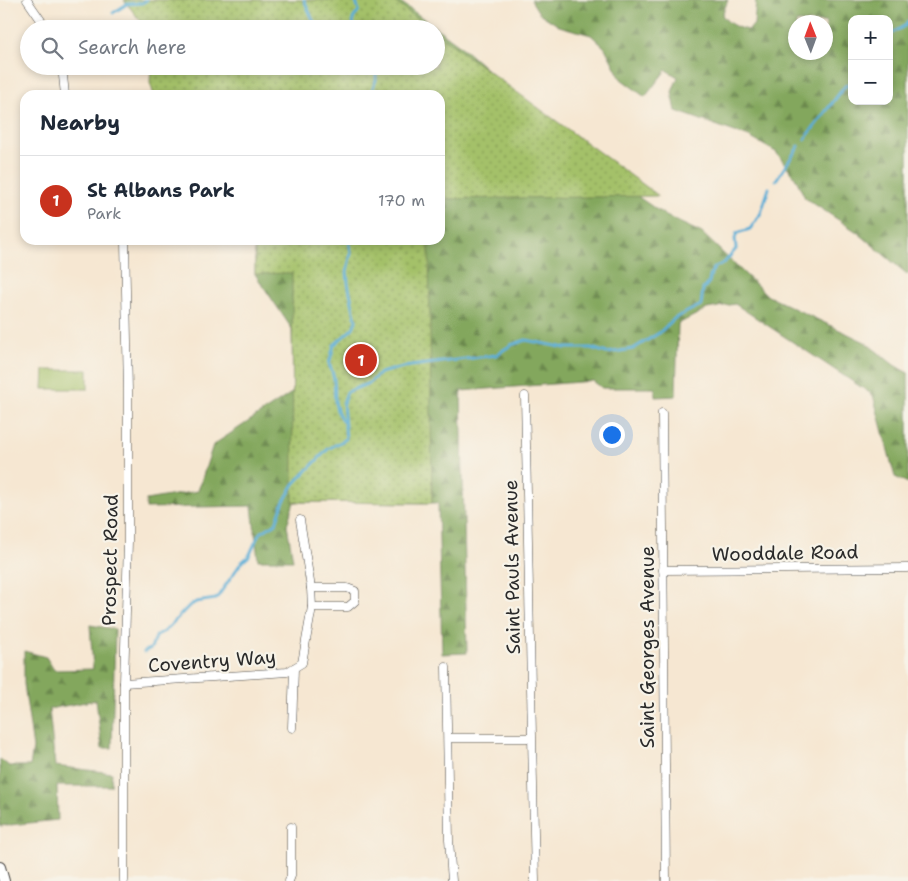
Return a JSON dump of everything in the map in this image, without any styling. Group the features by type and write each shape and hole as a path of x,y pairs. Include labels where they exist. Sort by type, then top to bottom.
{"street":[{"path":"27,0 41,20"},
{"path":"63,75 64,90"},
{"name":"Prospect Road","path":"124,881 124,683 128,541 125,245"},
{"name":"Saint Pauls Avenue","path":"525,396 535,881"},
{"name":"Saint Georges Avenue","path":"662,413 666,881"},
{"name":"Coventry Way","path":"124,683 287,672 302,664 312,608 311,588 300,520"},
{"name":"Wooddale Road","path":"663,570 908,568"},
{"path":"311,588 347,588 355,591 354,601 348,607 312,608"},
{"path":"292,728 294,668"},
{"path":"446,668 452,881"},
{"path":"448,738 531,738"},
{"path":"288,881 291,876 290,827"},
{"path":"0,867 4,881"}],"green space":[{"path":"124,0 398,0 425,20 140,20"},
{"path":"124,0 392,0 419,20 140,20"},
{"path":"531,0 728,0 722,15 734,26 749,30 754,24 756,0 908,0 908,275 857,232 805,198 795,177 776,152 749,137 676,111 672,92 678,77 666,70 645,97 621,79 605,48 591,35 559,26 539,13"},
{"path":"445,34 608,176 666,216 702,233 768,296 865,342 894,365 908,373 908,483 895,477 873,395 735,304 707,309 678,324 676,396 655,397 655,388 602,388 593,381 461,391 467,653 442,654 438,503 294,502 287,525 293,560 258,560 252,506 146,508 146,500 198,491 213,445 293,392 292,329 255,274 255,245 445,245 445,90 153,90 152,75 445,75"},
{"path":"445,40 659,196 445,199 445,90 152,90 150,75 445,75"},
{"path":"255,245 429,245 432,503 293,502 292,273 255,274"},
{"path":"44,370 88,370 88,389 43,389"},
{"path":"90,625 115,629 112,748 102,748 96,700 49,709 55,766 112,773 111,786 57,786 58,820 0,826 0,759 9,766 30,766 33,748 24,684 24,651 46,657 54,670 93,669"}],"waterway":[{"path":"113,13 127,4 142,3 147,0"},
{"path":"304,0 313,20"},
{"path":"353,20 359,10 355,0"},
{"path":"893,33 906,25 908,21"},
{"path":"372,90 376,75"},
{"path":"805,139 845,86 848,85"},
{"path":"776,180 799,146"},
{"path":"144,652 151,648 157,635 165,631 188,607 196,602 216,599 241,563 249,556 259,534 276,523 283,503 294,484 328,449 346,439 343,403 347,392 369,383 380,373 403,367 496,355 511,345 526,340 566,348 591,348 607,353 633,349 659,333 675,318 701,305 703,289 709,282 711,273 715,267 724,263 736,249 735,238 737,233 750,229 761,213 769,188"},
{"path":"344,423 336,407 334,380 329,364 334,345 353,328 356,321 347,271 351,253 350,245"}],"place":[{"name":"St Albans Park","path":"361,360"}]}
